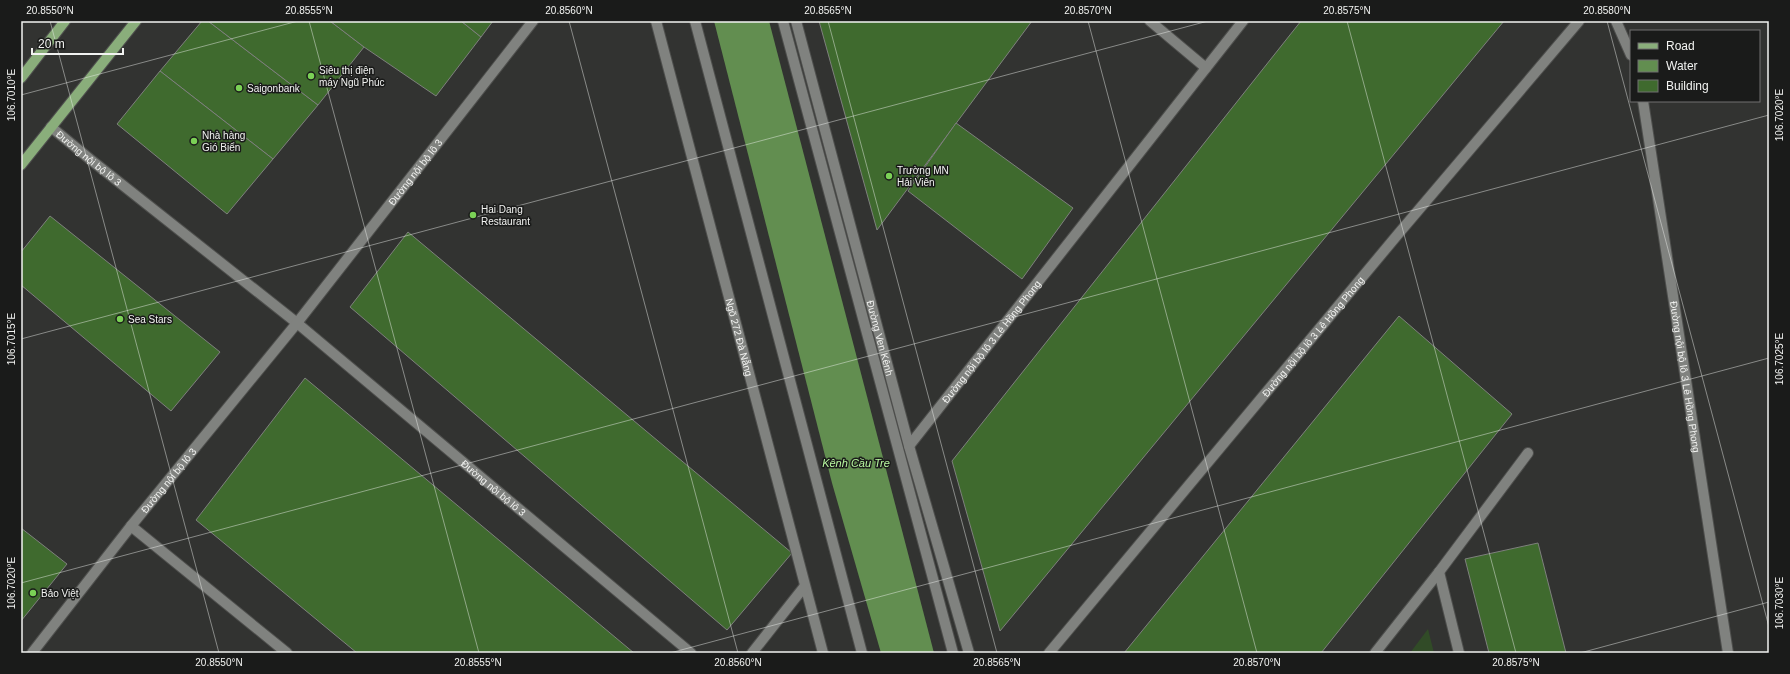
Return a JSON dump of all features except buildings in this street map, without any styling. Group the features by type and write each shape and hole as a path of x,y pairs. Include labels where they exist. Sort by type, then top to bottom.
{"main road":[{"path":"21,78 65,21"},
{"path":"21,165 136,21"}],"street":[{"name":"Đường nội bộ lô 3","path":"32,653 131,526 297,323 533,21"},
{"name":"Ngõ 272 Đà Nẵng","path":"656,21 804,587 823,653"},
{"path":"695,21 862,653"},
{"name":"Đường Ven Kênh","path":"783,21 953,653"},
{"name":"Đường Ven Kênh","path":"796,21 909,446 969,653"},
{"path":"1150,21 1206,68"},
{"name":"Đường nội bộ lô 3 Lê Hồng Phong","path":"909,446 1243,21"},
{"name":"Đường nội bộ lô 3 Lê Hồng Phong","path":"1049,653 1399,233 1579,21"},
{"path":"1616,21 1630,53"},
{"name":"Đường nội bộ lô 3 Lê Hồng Phong","path":"1643,102 1728,653"},
{"name":"Đường nội bộ lô 3","path":"51,127 297,323 691,653"},
{"path":"1374,653 1439,572 1528,453"},
{"path":"131,526 287,653"},
{"path":"1439,572 1459,653"},
{"path":"752,653 804,587"}],"shaded area":[{"path":"1428,629 1434,653 1410,653"}],"water":[{"name":"Kênh Cầu Tre","path":"714,21 769,21 934,653 881,653 832,483"}],"place":[{"name":"Siêu thị điện máy Ngũ Phúc","path":"311,76"},
{"name":"Saigonbank","path":"239,88"},
{"name":"Nhà hàng Gió Biển","path":"194,141"},
{"name":"Trường MN Hải Viên","path":"889,176"},
{"name":"Hai Dang Restaurant","path":"473,215"},
{"name":"Sea Stars","path":"120,319"},
{"name":"Bảo Việt","path":"33,593"}]}
